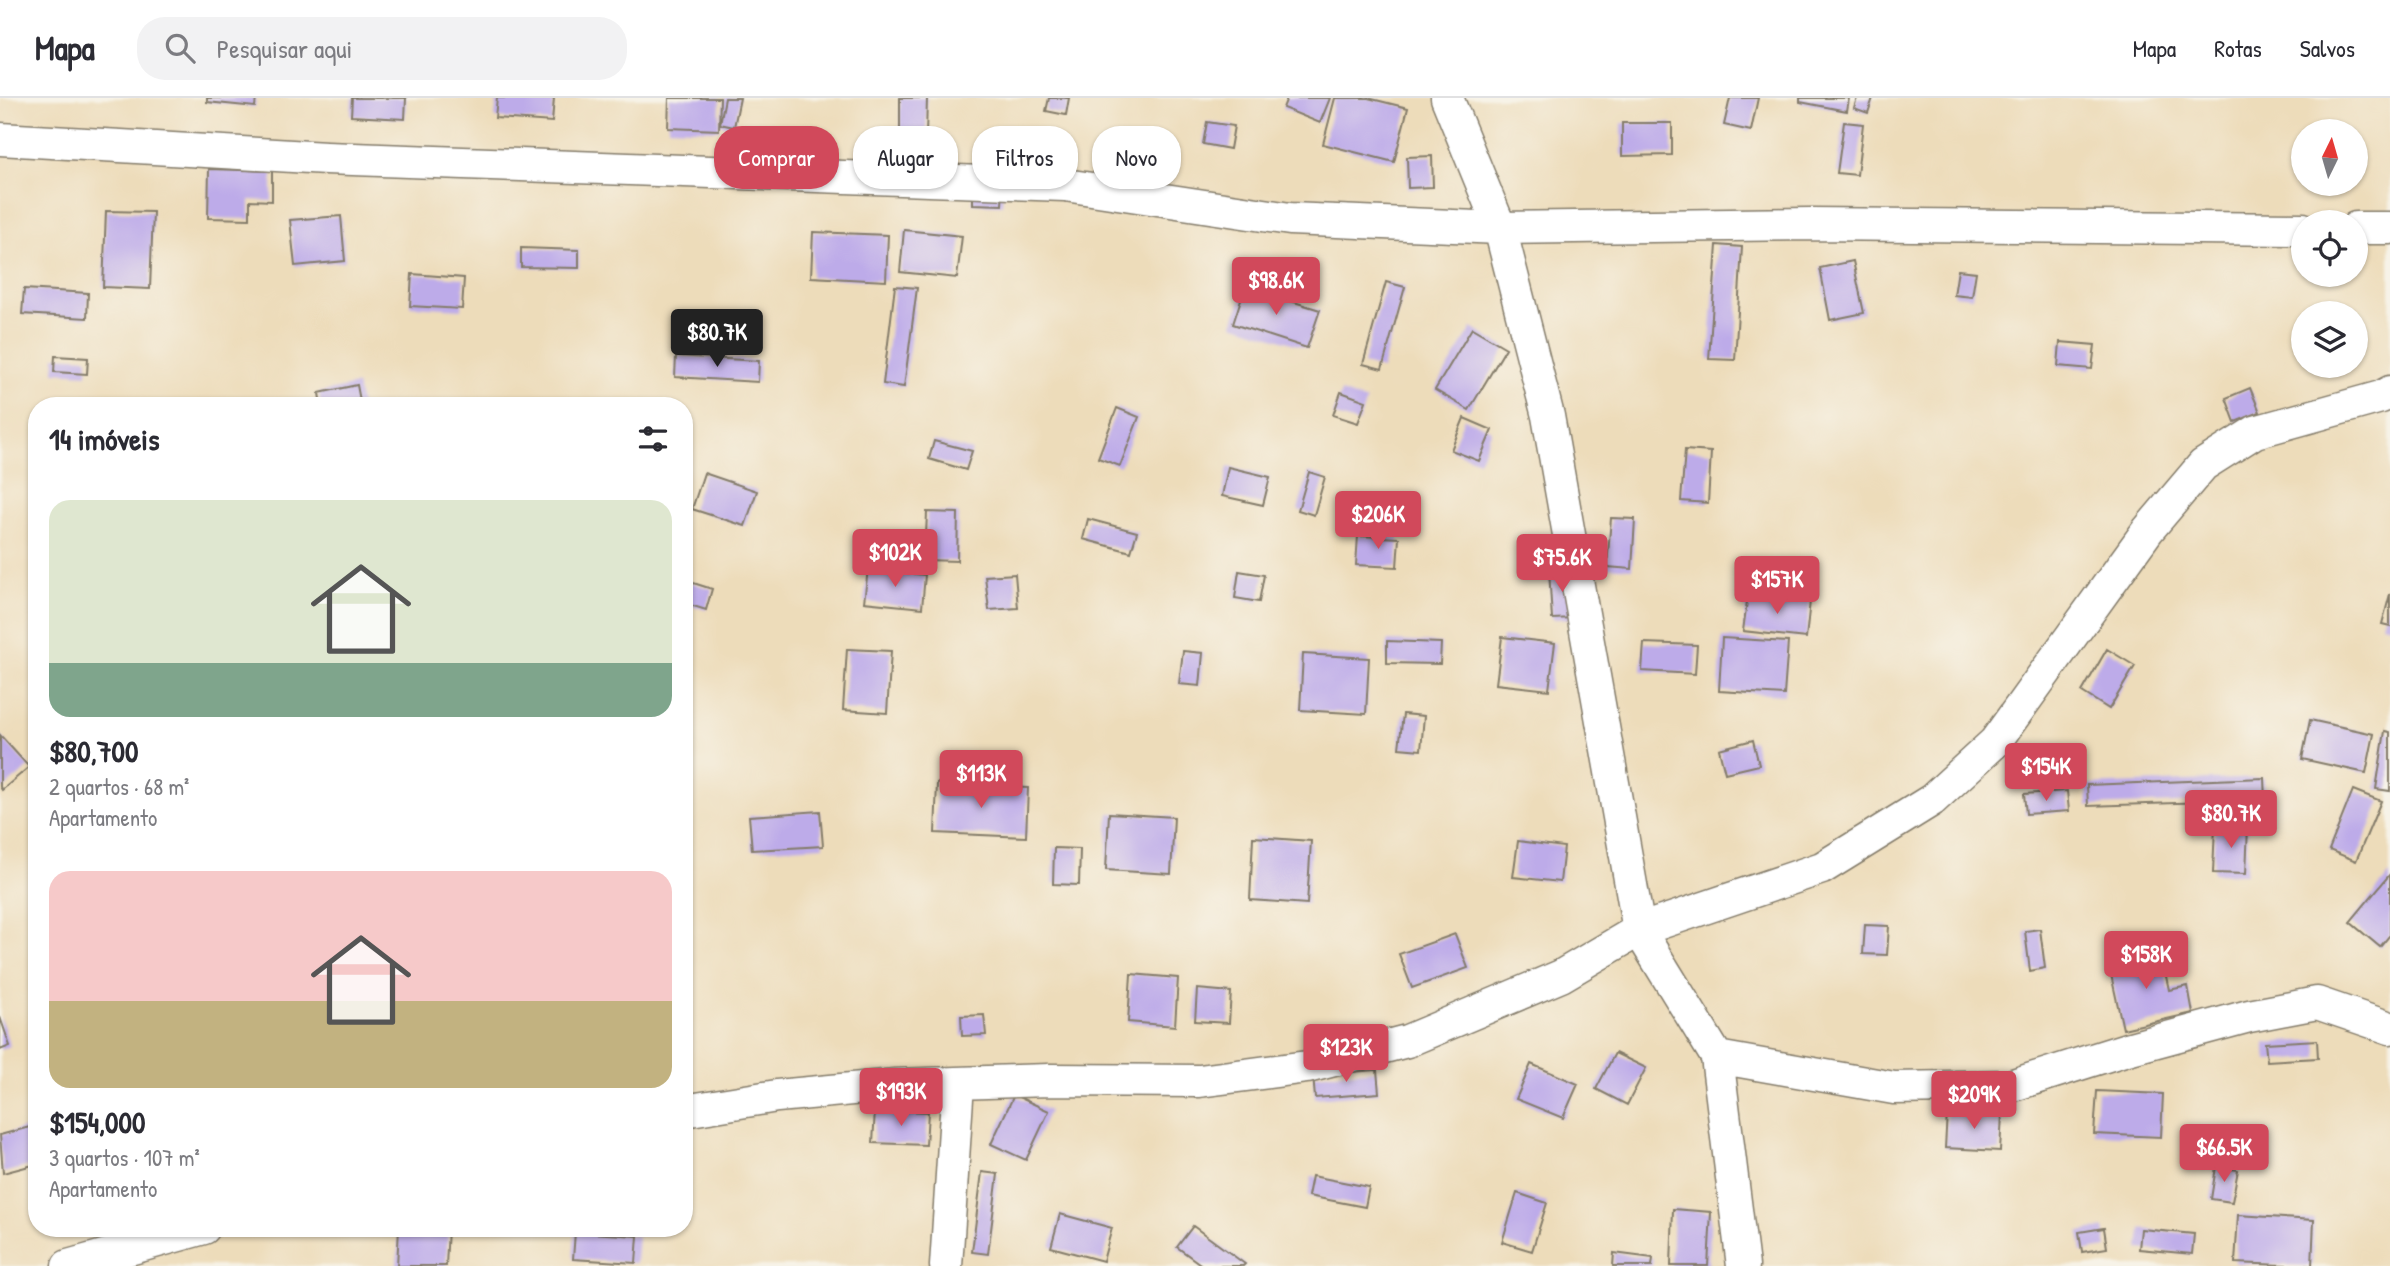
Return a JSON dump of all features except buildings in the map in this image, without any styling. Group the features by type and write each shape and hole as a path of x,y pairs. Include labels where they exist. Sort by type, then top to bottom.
{"street":[{"path":"1447,98 1500,228 1548,416 1639,930 1717,1057 1743,1266"},
{"path":"0,138 326,158 1065,186 1290,219 1500,228 1811,224 2291,229"},
{"path":"2368,228 2390,228"},
{"path":"693,1110 777,1096 958,1083 1199,1080 1307,1066 1407,1041 1560,976 1639,930 1822,868 1931,800 1995,742 2148,530 2203,465 2255,432 2381,397 2390,392"},
{"path":"1717,1057 1894,1088 2010,1086 2127,1049 2249,1016 2317,1003 2390,1028"},
{"path":"946,1266 958,1083"},
{"path":"68,1266 172,1237"}]}
